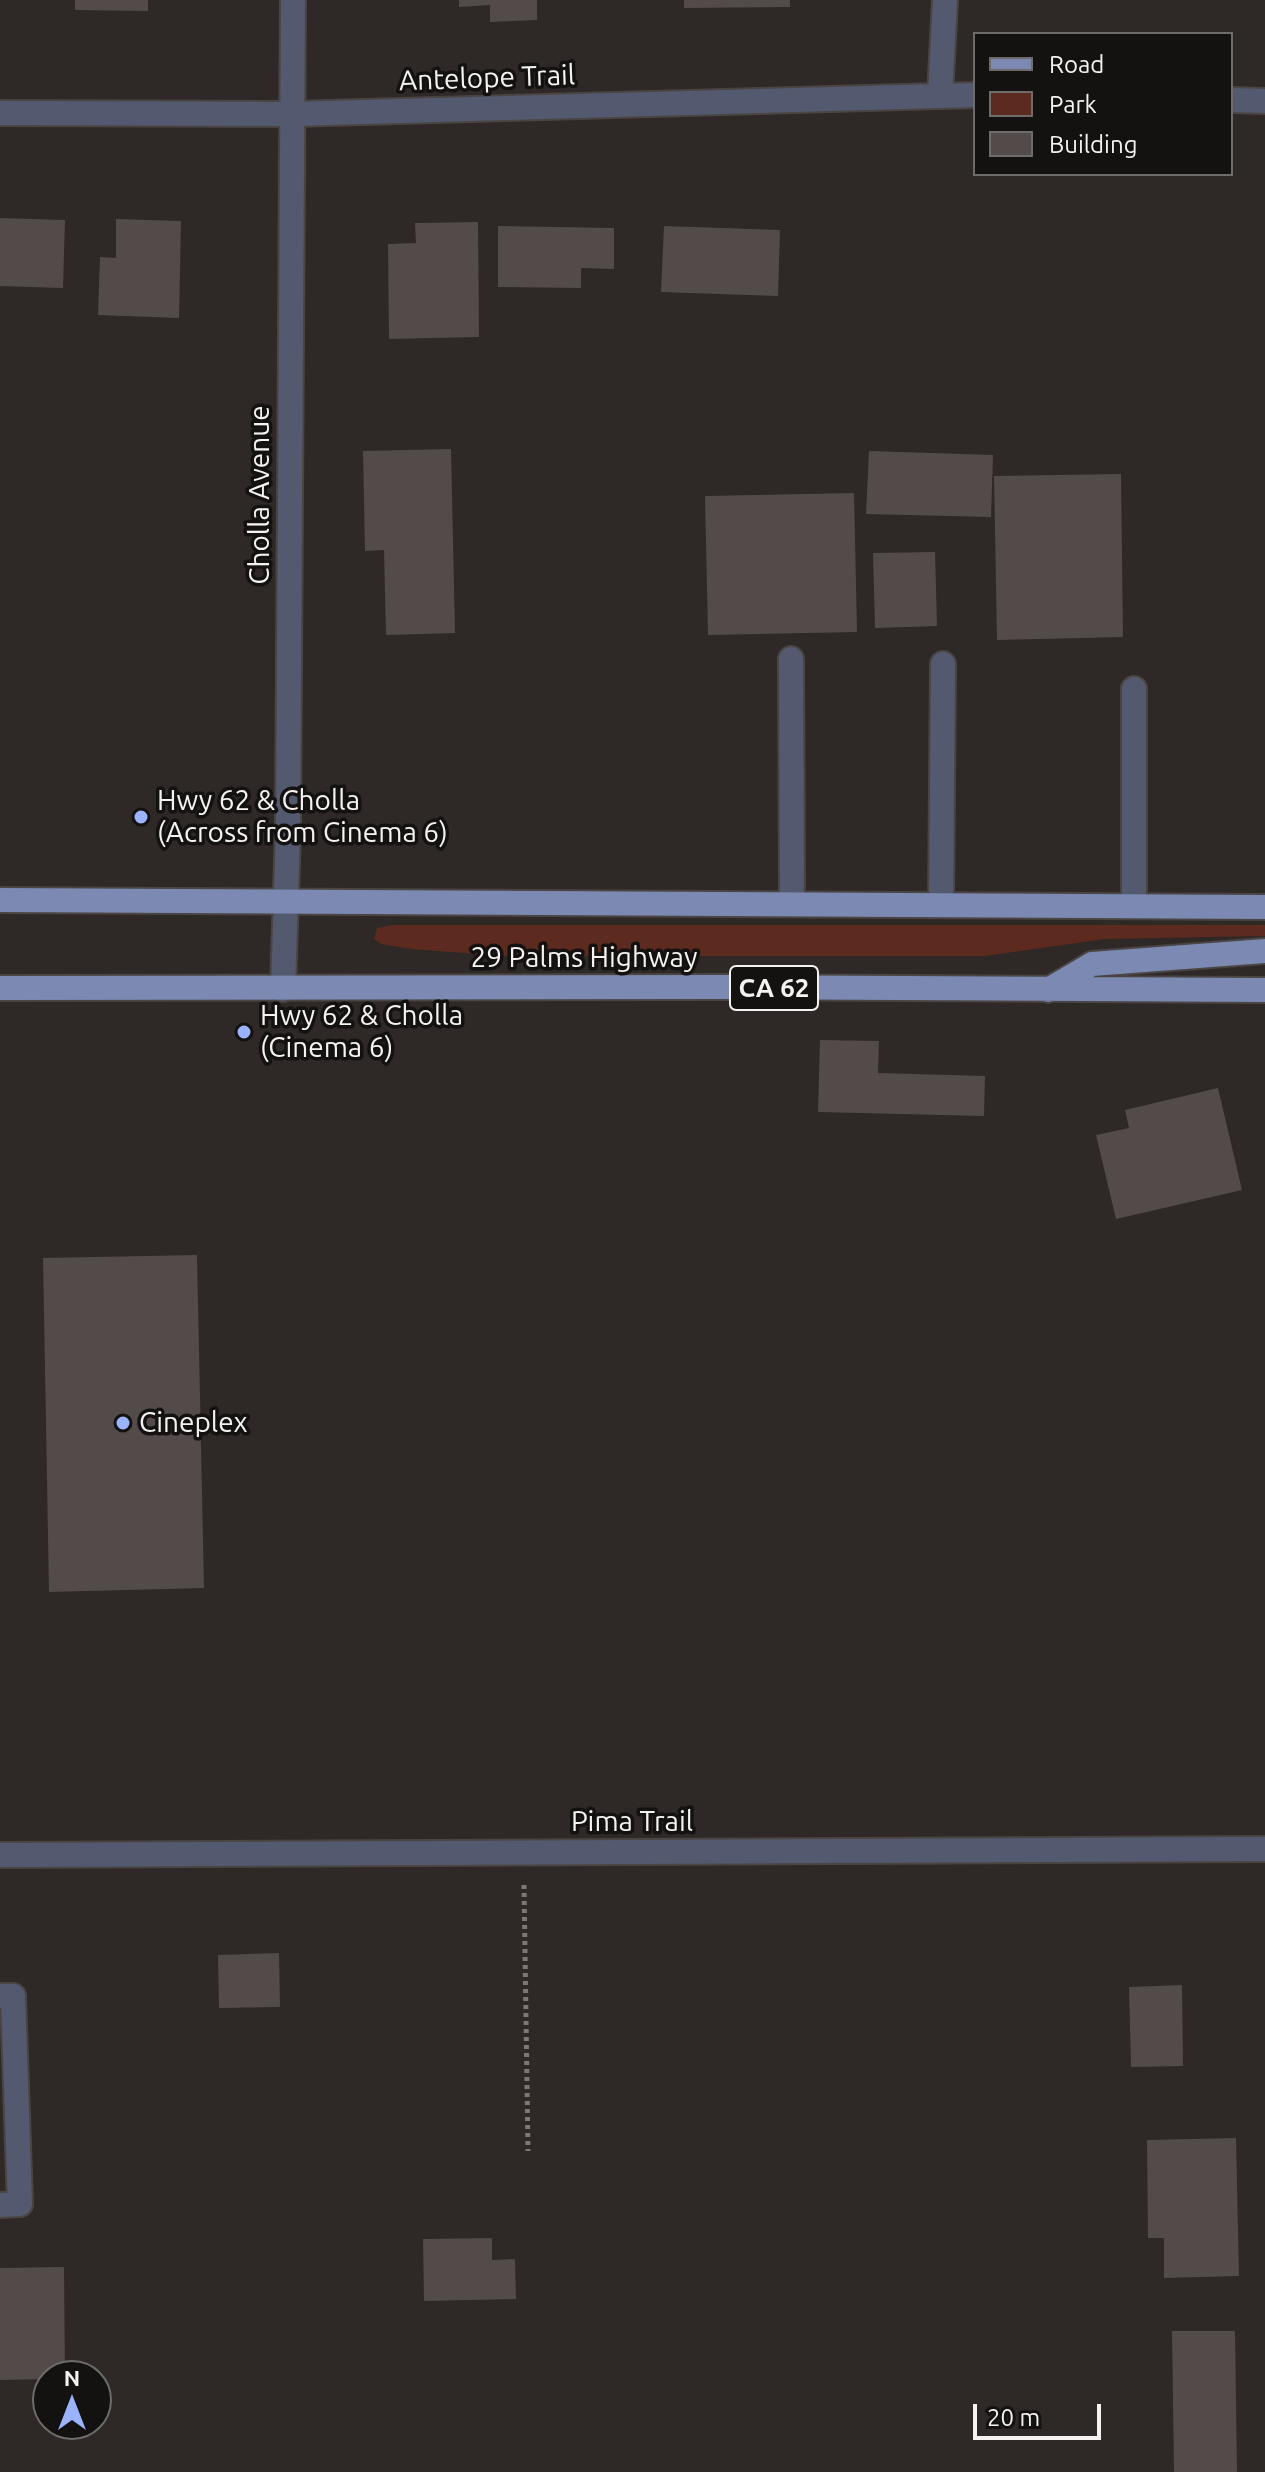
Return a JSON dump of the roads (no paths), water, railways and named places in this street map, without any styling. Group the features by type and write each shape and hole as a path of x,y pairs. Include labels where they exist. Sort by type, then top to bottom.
{"main road":[{"name":"29 Palms Highway","path":"0,900 1265,907"},
{"path":"1046,991 1092,964 1265,951"},
{"name":"29 Palms Highway","path":"0,988 1265,990"}],"street":[{"name":"Cholla Avenue","path":"283,989 288,814 293,0"},
{"path":"940,95 945,0"},
{"name":"Antelope Trail","path":"0,113 292,114 973,95"},
{"path":"1233,100 1265,101"},
{"path":"791,659 792,904"},
{"path":"941,905 943,664"},
{"path":"1134,689 1134,906"},
{"name":"Pima Trail","path":"0,1855 1265,1849"},
{"path":"0,1996 13,1996 20,2204 0,2205"}],"place":[{"name":"Hwy 62 & Cholla (Across from Cinema 6)","path":"141,817"},
{"name":"Hwy 62 & Cholla (Cinema 6)","path":"244,1032"},
{"name":"Cineplex","path":"123,1423"}]}
